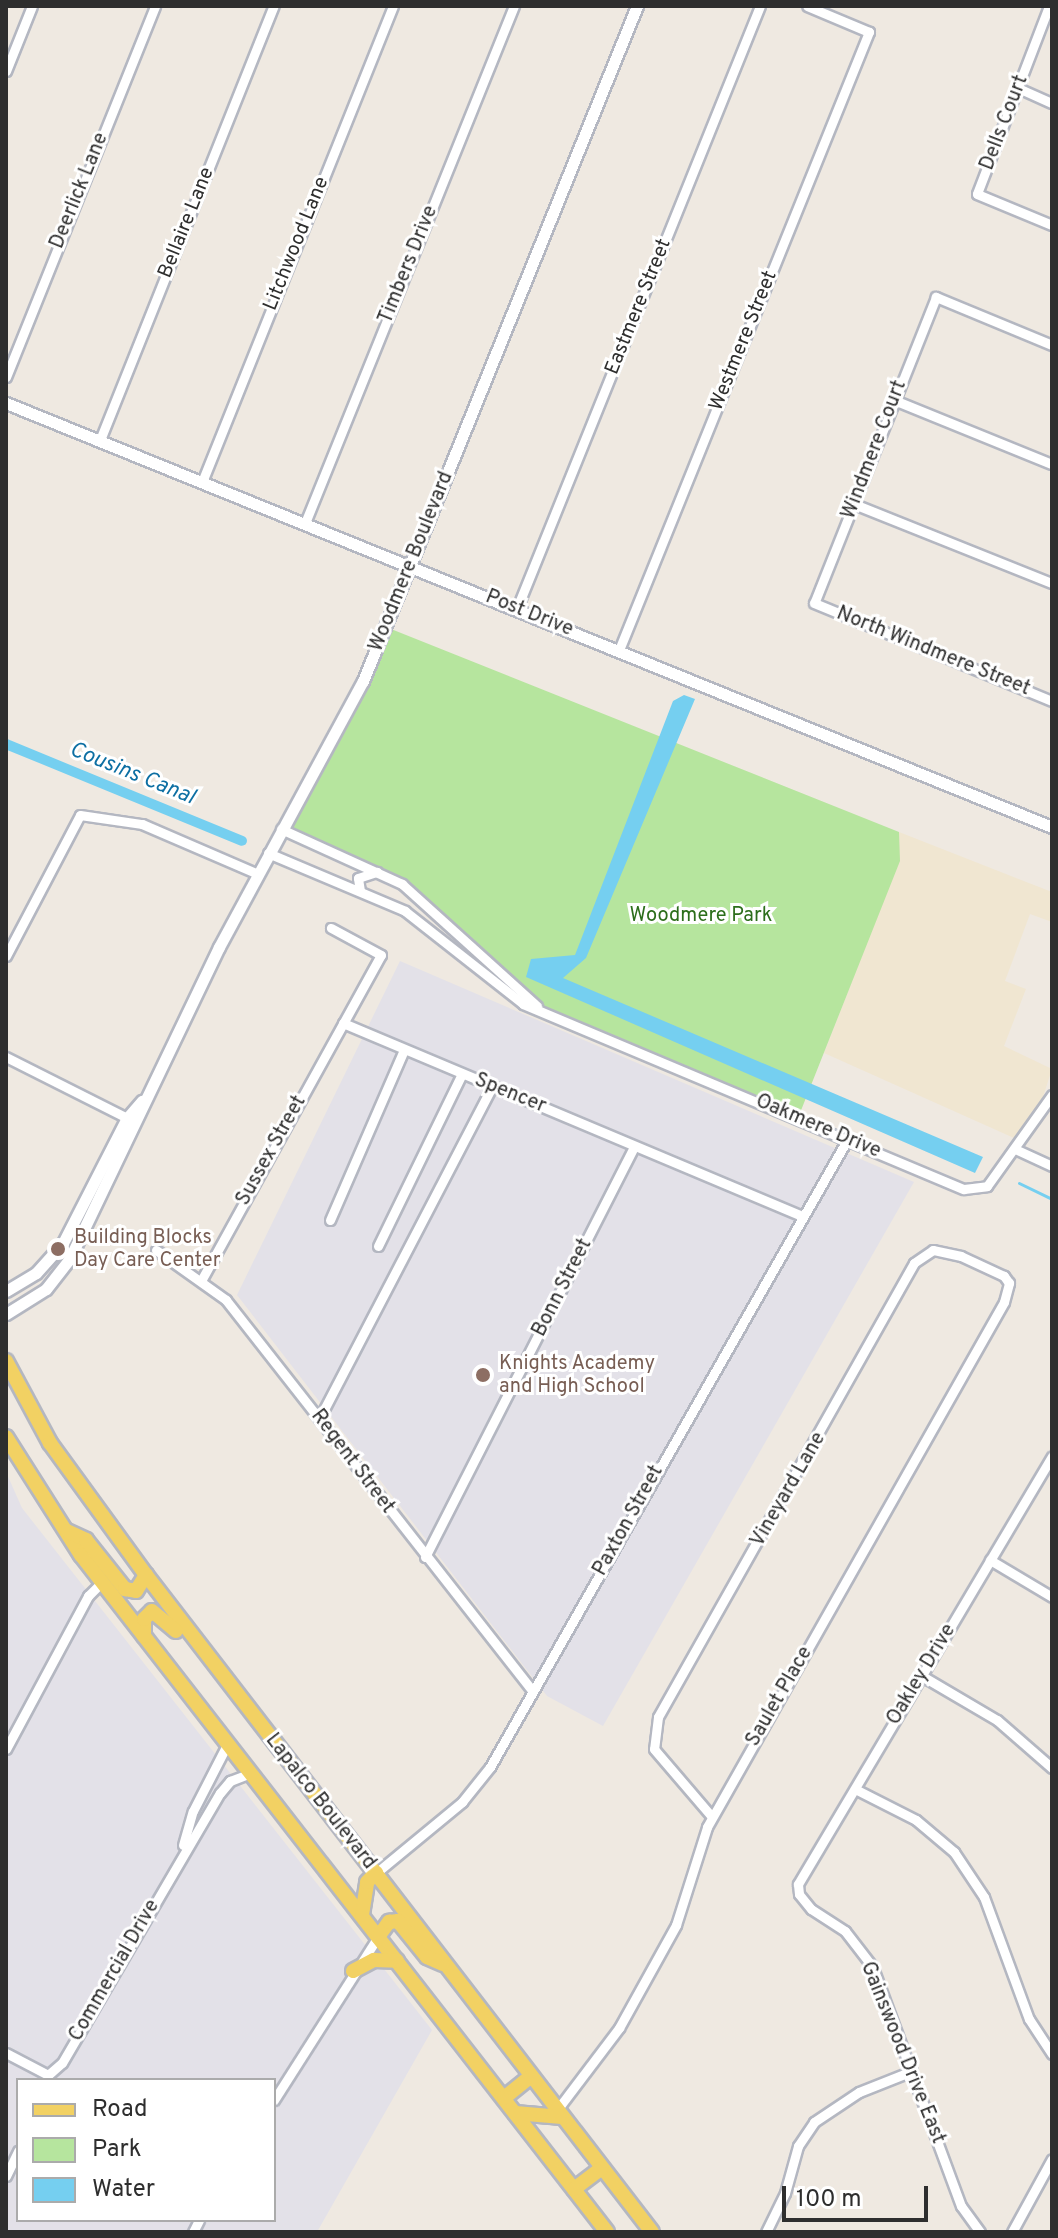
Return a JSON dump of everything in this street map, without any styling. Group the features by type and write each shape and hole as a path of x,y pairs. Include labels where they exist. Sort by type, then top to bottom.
{"main road":[{"name":"Lapalco Boulevard","path":"6,1361 50,1443 146,1575 652,2232"},
{"name":"Lapalco Boulevard","path":"6,1437 63,1529 102,1582 607,2232"},
{"path":"63,1529 86,1540 125,1589 140,1588 146,1575"},
{"path":"144,1636 144,1619 158,1612 212,1662"},
{"path":"362,1915 367,1882 376,1873"},
{"path":"378,1937 389,1922 398,1921 427,1957 447,1966"},
{"path":"353,1971 374,1960 397,1961"},
{"path":"504,2098 531,2076"},
{"path":"515,2113 560,2114"},
{"path":"574,2189 602,2168"}],"street":[{"path":"6,71 32,6"},
{"name":"Deerlick Lane","path":"6,377 155,6"},
{"name":"Bellaire Lane","path":"100,440 274,6"},
{"name":"Litchwood Lane","path":"202,482 393,6"},
{"name":"Timbers Drive","path":"305,523 514,6"},
{"name":"Woodmere Boulevard","path":"6,1314 34,1300 58,1276 268,853 363,681 637,6"},
{"name":"Eastmere Street","path":"517,608 760,6"},
{"name":"Westmere Street","path":"619,650 869,32 807,6"},
{"name":"Dells Court","path":"1049,6 977,194 1052,225"},
{"path":"1018,88 1052,103"},
{"name":"Windmere Court","path":"814,603 936,297 1052,345"},
{"path":"894,400 1052,464"},
{"name":"Post Drive","path":"6,403 1052,827"},
{"path":"854,504 1052,583"},
{"name":"North Windmere Street","path":"814,603 1052,701"},
{"path":"6,956 80,815 142,824 258,874"},
{"name":"Oakmere Drive","path":"281,829 377,872 420,897 494,971 546,1013"},
{"name":"Oakmere Drive","path":"268,853 415,917 512,997 973,1191 987,1186 1052,1095"},
{"path":"360,891 358,878 377,872"},
{"path":"331,928 381,955 343,1023"},
{"name":"Spencer","path":"343,1023 802,1216"},
{"name":"Sussex Street","path":"202,1279 343,1023"},
{"path":"330,1220 404,1050"},
{"path":"6,1057 133,1121"},
{"path":"378,1246 462,1074"},
{"path":"319,1419 492,1086"},
{"name":"Woodmere Boulevard","path":"6,1291 36,1273 63,1243 133,1121"},
{"name":"Paxton Street","path":"376,1873 462,1802 490,1767 847,1140"},
{"name":"Bonn Street","path":"425,1557 634,1146"},
{"path":"1015,1149 1052,1166"},
{"name":"Regent Street","path":"156,1250 202,1279 226,1300 533,1691"},
{"name":"Saulet Place","path":"560,2114 619,2028 676,1925 712,1817 1004,1302 1009,1283 961,1256 933,1250"},
{"name":"Vineyard Lane","path":"712,1817 654,1749 652,1737 658,1717 914,1263 933,1250"},
{"name":"Oakley Drive","path":"799,1894 798,1884 1052,1457"},
{"path":"990,1560 1052,1597"},
{"path":"6,1749 88,1596 102,1582"},
{"path":"922,1676 997,1720 1052,1768"},
{"name":"Commercial Drive","path":"179,1858 193,1811 228,1743"},
{"name":"Commercial Drive","path":"49,2077 62,2063 179,1858 230,1781 251,1773"},
{"path":"855,1789 938,1835 968,1872 998,1929 1029,2019 1052,2054"},
{"name":"Gainswood Drive East","path":"799,1894 845,1931 872,1966 961,2206 980,2232"},
{"path":"276,2097 353,1971 378,1937"},
{"path":"6,2053 49,2077"},
{"path":"766,2232 785,2193 798,2146 814,2122 859,2092 912,2071"},
{"path":"6,2176 16,2155"},
{"path":"1012,2232 1052,2159"}],"shaded area":[{"path":"899,832 1052,892 1052,922 1030,914 1005,981 1026,989 1004,1046 1052,1069 1043,1097 1014,1138 824,1053 899,861"},
{"path":"400,961 914,1182 603,1726 547,1696 237,1295"},
{"path":"6,1472 22,1508 432,2030 317,2232 6,2232"}],"green space":[{"name":"Woodmere Park","path":"386,627 899,832 900,861 798,1118 546,1013 420,897 281,829"}],"water":[{"path":"684,695 695,699 586,958 563,978 983,1157 975,1173 526,977 531,959 575,955 673,701"}],"waterway":[{"name":"Cousins Canal","path":"6,744 242,841"},
{"path":"1019,1183 1052,1199"}],"place":[{"name":"Building Blocks Day Care Center","path":"58,1249"},
{"name":"Knights Academy and High School","path":"483,1375"}]}
